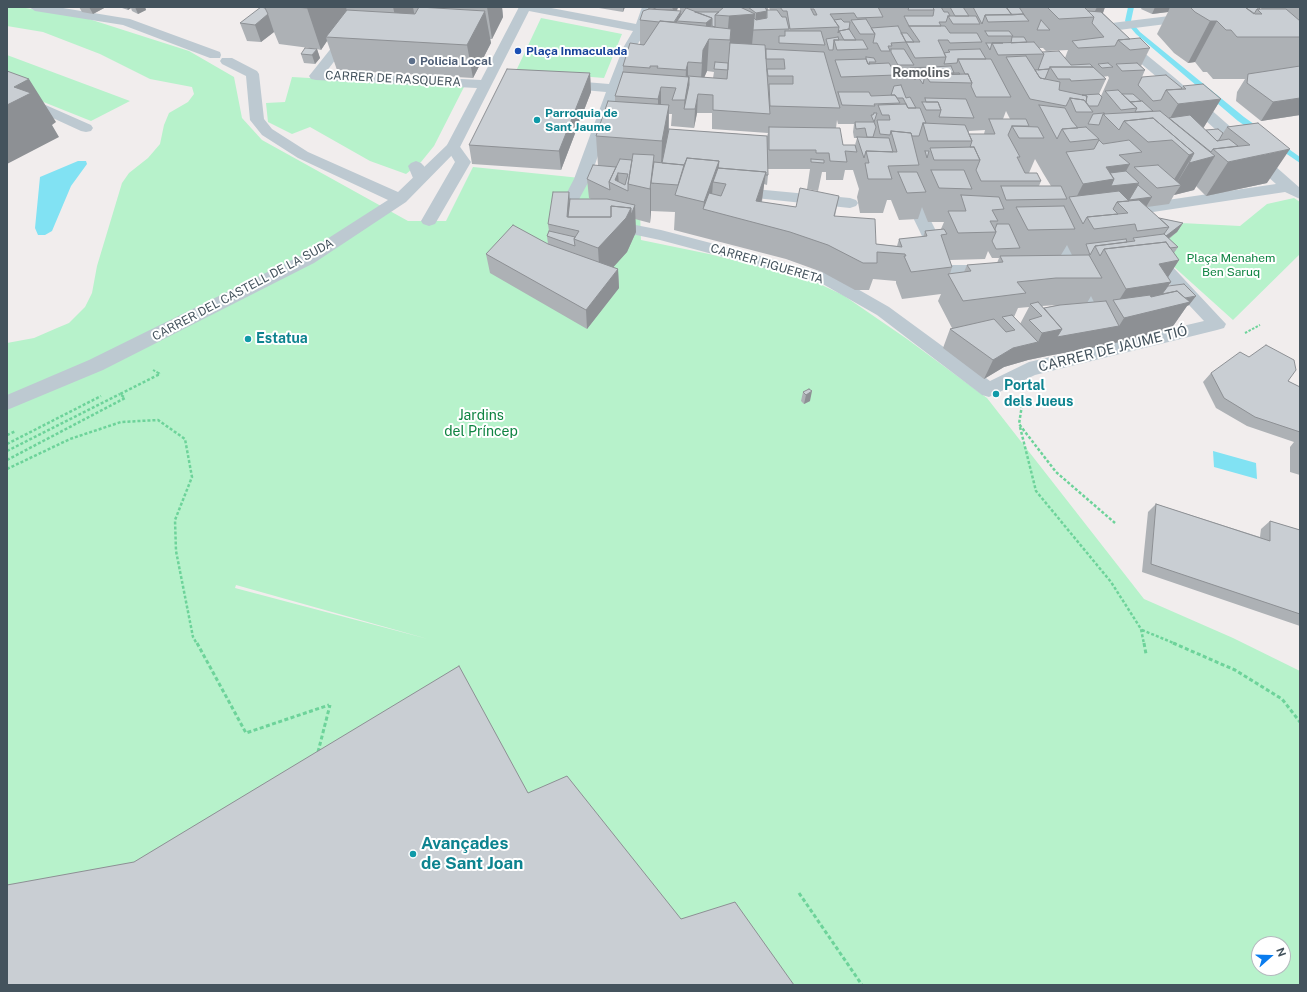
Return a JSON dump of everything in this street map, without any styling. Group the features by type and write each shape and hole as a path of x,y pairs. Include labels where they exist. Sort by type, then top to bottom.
{"street":[{"path":"35,7 126,22 221,58 252,74 257,120 267,132 303,155 348,178 400,198"},
{"name":"CARRER DE RASQUERA","path":"370,7 316,76 493,80"},
{"path":"526,7 641,28 663,30"},
{"name":"CARRER DEL CASTELL DE LA SUDA","path":"7,403 96,365 308,259 364,224 400,198 418,172 453,147 493,80 526,7"},
{"path":"616,130 601,130 629,48 641,28 648,7"},
{"path":"1092,30 1206,16"},
{"path":"1080,24 1092,30 1117,37 1170,81 1294,191"},
{"path":"629,48 644,49"},
{"path":"1154,82 1170,81"},
{"path":"552,83 615,89"},
{"path":"7,92 86,128"},
{"name":"CARRER FIGUERETA","path":"601,130 589,179 569,204 585,220 661,235 827,279 883,312 990,390"},
{"path":"1205,135 1228,133"},
{"path":"429,221 463,162 453,147"},
{"path":"907,172 915,205 950,278 1010,271"},
{"path":"717,191 850,203"},
{"name":"CARRER DE JAUME TIÓ","path":"990,390 1029,369 1217,324 1133,236 1108,214 1294,191"},
{"path":"1054,217 1065,271 1095,313 1056,319"},
{"path":"926,342 949,338"}],"path":[{"path":"1242,334 1260,325"},
{"path":"7,450 120,394"},
{"path":"7,444 102,395"},
{"path":"7,460 125,398"},
{"path":"1022,401 1019,424 1036,491 1111,582 1141,629 1146,654"},
{"path":"7,469 70,439 121,422 158,420 185,439 192,477 175,520 176,551 193,637 246,733 330,705 317,758"},
{"path":"1019,424 1056,472 1115,523"},
{"path":"1141,629 1235,670 1282,699 1300,722"},
{"path":"799,893 862,985"}],"green space":[{"name":"Jardins del Príncep","path":"7,7 20,7 89,19 189,51 234,77 242,118 262,140 408,221 446,221 473,167 639,184 641,240 709,254 809,279 843,295 907,339 987,398 1144,599 1233,638 1300,671 1300,985 7,985 7,343 34,338 69,323 85,307 92,293 97,266 122,183 129,173 148,158 160,144 164,125 169,113 188,102 194,94 192,87 150,79 100,54 43,32 7,26","holes":["236,585 428,639 235,588"]},
{"path":"541,18 622,34 604,78 516,71"},
{"path":"7,55 130,101 91,121 36,99 7,84"},
{"path":"292,77 464,87 434,146 421,162 406,174 370,161 310,127 292,134 268,122 266,103 285,102"},
{"name":"Plaça Menahem Ben Saruq","path":"1294,198 1300,202 1300,254 1233,320 1122,220 1240,226 1267,204"}],"water":[{"path":"78,161 86,161 87,164 71,186 52,231 45,235 38,235 35,228 40,177"},
{"path":"1213,451 1256,463 1257,479 1214,467"}],"building":[{"path":"261,7 265,8 268,14 255,25 240,23"},
{"path":"419,7 485,11 467,45 326,37 347,10 415,14"},
{"path":"651,7 673,7 673,9 656,9"},
{"path":"724,7 740,7 755,14 729,16 715,15"},
{"path":"748,7 765,7 767,11 756,13"},
{"path":"780,7 878,7 883,17 857,18 854,13 830,14 839,27 790,29 787,11 783,11","holes":["811,9 814,9 817,15 814,15"]},
{"path":"909,7 933,7 934,10 908,10"},
{"path":"933,7 941,7 944,12 948,12 950,16 948,16 946,22 939,22 941,26 909,26 904,16 933,16"},
{"path":"950,7 963,7 969,16 955,16"},
{"path":"973,7 1006,7 1012,15 985,15 982,24"},
{"path":"1006,7 1019,7 1025,16 1023,14 1012,15"},
{"path":"1047,7 1084,7 1094,17 1059,19"},
{"path":"1190,7 1245,7 1255,14 1262,14 1257,9 1286,9 1300,21 1300,37 1237,37 1231,30 1226,30 1217,21 1210,21 1195,12"},
{"path":"1246,7 1258,7 1260,9 1257,9 1254,14"},
{"path":"686,8 712,18 706,23 677,21"},
{"path":"649,9 681,11 674,22 640,20 643,11"},
{"path":"767,10 777,10 782,17 786,17 789,29 753,30 754,18 756,20 767,18"},
{"path":"1088,11 1101,12 1130,39 1118,40 1115,46 1078,48 1072,41 1104,37 1092,23 1094,17"},
{"path":"695,12 719,12 715,15 715,27 712,26 712,18"},
{"path":"1023,14 1029,21 988,22 985,15"},
{"path":"948,16 976,16 980,24 953,24"},
{"path":"841,19 844,22 850,22 849,29 839,31 838,33 839,27 834,20"},
{"path":"866,19 875,34 860,34 851,20"},
{"path":"1041,20 1050,30 1037,30"},
{"path":"660,21 731,29 730,40 709,39 703,50 702,63 688,62 686,70 657,68 658,66 650,66 650,68 623,66 630,43 644,45"},
{"path":"898,26 906,42 891,43 892,46 888,46 890,51 881,51 877,43 873,43 875,34 871,28"},
{"path":"909,26 945,26 950,33 977,33 982,42 950,43 948,40 938,40 946,57 915,58 906,42 920,42"},
{"path":"849,29 856,40 844,40 839,31"},
{"path":"785,31 821,31 825,45 779,43 779,36 785,36"},
{"path":"985,31 1009,31 1013,36 988,36"},
{"path":"901,33 907,33 914,42 906,42"},
{"path":"838,37 839,40 834,40 833,50 829,50 826,39"},
{"path":"1012,37 1024,37 1027,42 1011,43"},
{"path":"1140,38 1150,48 1130,50 1118,40"},
{"path":"834,40 863,40 868,49 837,50"},
{"path":"1034,42 1044,54 998,55 992,43"},
{"path":"730,43 765,45 770,114 713,110 713,95 698,94 695,109 684,109 689,85 688,76 727,79"},
{"path":"986,43 992,43 990,50"},
{"path":"305,48 317,49 312,55 301,54"},
{"path":"766,49 824,52 840,108 770,106 769,84 793,84 793,76 768,76 767,69 785,69 784,59 766,59"},
{"path":"891,49 904,49 914,65 898,65 891,52"},
{"path":"980,49 986,59 958,59 957,63 944,64 946,57 944,53 950,52 948,50"},
{"path":"1059,51 1071,65 1090,64 1093,67 1050,67 1049,69 1038,70 1044,54 1042,52"},
{"path":"1026,56 1040,78 1060,82 1059,90 1087,96 1086,102 1084,100 1070,98 1066,106 1030,99 1006,57"},
{"path":"866,57 874,58 876,62 869,62 870,64 868,64"},
{"path":"866,59 868,64 889,63 896,75 841,77 835,60"},
{"path":"958,59 991,59 1011,97 976,97 968,74 965,74"},
{"path":"715,62 728,63 728,70 714,69"},
{"path":"1108,63 1113,67 1102,68 1098,64"},
{"path":"1137,63 1145,70 1122,71 1116,64"},
{"path":"951,66 954,73 916,74 915,80 910,68"},
{"path":"1300,66 1300,98 1273,102 1247,83 1248,74"},
{"path":"1050,67 1093,67 1106,79 1071,81 1070,79 1058,79"},
{"name":"Parroquia de Sant Jaume","path":"507,69 590,73 559,151 469,145"},
{"path":"1049,69 1045,79 1040,78 1035,70"},
{"path":"7,71 29,79 14,87 31,93 7,105"},
{"path":"623,72 689,77 685,100 672,100 676,88 661,87 658,99 615,96"},
{"path":"916,74 960,74 925,75 923,84"},
{"path":"968,74 972,83 930,82 925,75"},
{"path":"1166,75 1182,88 1166,90 1161,100 1153,101 1138,85 1142,77"},
{"path":"1203,84 1221,99 1178,104 1166,90 1186,89 1183,86"},
{"path":"901,85 906,98 910,97 916,108 908,108 903,98 897,98 895,95 891,95 894,86"},
{"path":"1118,90 1137,108 1121,110 1105,91"},
{"path":"838,92 869,92 871,96 895,95 900,103 874,104 875,106 842,105"},
{"path":"1099,94 1102,97 1098,106 1089,106 1086,102 1087,96 1082,95"},
{"path":"1122,94 1133,94 1141,101 1130,102"},
{"path":"925,98 966,99 974,118 939,117 941,110 938,102 926,102"},
{"path":"1070,98 1084,100 1093,112 1076,112"},
{"path":"608,101 669,105 662,141 596,136"},
{"path":"1142,101 1153,111 1135,112 1137,108 1130,102"},
{"path":"922,102 938,102 941,110 926,110"},
{"path":"906,104 908,108 920,108 926,123 923,123 919,136 912,136 911,133 891,131 890,135 880,134 877,120 890,120 889,115 882,115 878,105"},
{"path":"1039,105 1065,108 1072,121 1078,128 1062,129 1057,139"},
{"path":"1160,111 1215,156 1189,163 1194,153 1153,118 1124,121 1119,130 1103,114"},
{"path":"877,113 874,122 871,115"},
{"path":"1104,113 1105,114 1103,114 1099,125 1088,124 1093,114"},
{"path":"1190,115 1217,141 1229,139 1238,146 1213,149 1211,152 1169,118"},
{"path":"1153,118 1194,153 1189,155 1172,140 1148,142 1124,121"},
{"path":"989,119 1026,119 1029,126 1012,126 1008,135 1020,157 1017,157 1025,173 1037,173 1041,181 981,181 976,170 980,160 974,147 970,147 972,141 969,134 995,134"},
{"path":"855,122 874,122 876,127 873,137 867,137 865,128 856,129"},
{"path":"923,123 965,125 972,141 928,141"},
{"path":"1258,123 1290,149 1228,162 1213,149 1250,145 1227,127"},
{"path":"1012,126 1038,127 1044,138 1019,138"},
{"path":"769,127 840,128 843,145 855,145 857,152 845,151 847,162 830,161 829,153 816,153 816,150 769,150"},
{"path":"1086,127 1099,139 1070,142 1062,129"},
{"path":"669,129 767,136 768,175 766,175 766,172 718,168 719,161 687,158 684,165 662,163"},
{"path":"1218,129 1223,133 1217,141 1206,130"},
{"path":"891,131 911,133 919,165 888,166 892,179 868,179 865,163 869,163 866,151 897,152"},
{"path":"857,137 889,138 893,152 866,151 864,158"},
{"path":"1099,140 1103,144 1129,140 1142,152 1119,155 1130,164 1106,167 1114,179 1083,184 1066,152 1094,149"},
{"path":"974,147 980,160 934,160 930,148"},
{"path":"925,151 929,151 927,158"},
{"path":"633,154 654,155 650,189 628,184"},
{"path":"687,158 719,161 704,202 675,195"},
{"path":"620,159 632,160 628,191 609,182","holes":["618,173 628,174 625,185 615,180"]},
{"path":"811,159 824,160 824,163 811,162"},
{"path":"654,162 684,165 678,185 651,183"},
{"path":"593,165 616,167 609,182 610,190 587,179"},
{"path":"1158,165 1181,185 1157,188 1134,167"},
{"path":"718,168 766,172 756,201 796,207 800,188 839,196 834,216 875,219 876,244 902,247 899,239 927,236 925,231 944,229 947,234 941,235 952,267 911,272 904,256 906,256 905,254 877,252 877,263 863,263 828,245 790,232 703,209 709,193 721,196 726,184 713,182"},
{"path":"931,170 964,170 972,189 939,188"},
{"path":"1126,171 1139,183 1111,186 1114,179 1110,173"},
{"path":"898,172 917,172 926,192 907,193"},
{"path":"1138,185 1152,197 1129,200"},
{"path":"1001,186 1061,186 1067,199 1006,200"},
{"path":"1119,191 1129,201 1117,202 1113,209 1118,214 1087,217 1083,224 1069,197"},
{"path":"553,192 569,192 567,217 611,217 611,206 631,208 626,218 598,248 574,239 579,231 548,224"},
{"path":"961,195 999,197 1004,209 992,210 998,221 990,221 996,232 958,233 948,211 966,211"},
{"path":"570,199 607,199 635,205 631,215 631,208 611,206 611,217 568,217"},
{"path":"1139,200 1169,227 1137,231 1135,224 1094,229 1087,217 1128,213 1117,202"},
{"path":"1064,206 1075,229 1028,230 1016,207"},
{"path":"1159,218 1183,223 1166,236 1164,234 1169,227"},
{"path":"997,224 1009,224 1020,248 996,249 992,241 996,232 995,229"},
{"path":"513,225 548,244 618,269 586,310 486,254"},
{"path":"549,231 575,237 575,246 547,236"},
{"path":"1164,234 1178,247 1170,248 1166,242 1104,249 1100,256 1095,246 1135,241 1133,238"},
{"path":"1126,239 1127,242 1095,246 1090,255 1086,244"},
{"path":"1166,242 1179,260 1159,264 1171,282 1126,289 1104,249"},
{"path":"1089,255 1102,278 1056,278 1017,282 1026,293 963,301 948,274 971,271 967,265 1003,262 1000,256"},
{"path":"1184,284 1196,296 1185,298 1177,291 1162,294 1168,286"},
{"path":"1177,291 1190,302 1124,318 1113,300 1150,295 1151,297"},
{"path":"1106,301 1119,326 1057,337 1062,329 1044,308 1060,305"},
{"path":"1038,302 1062,329 1042,333 1029,320 1042,316 1030,304"},
{"path":"1012,315 1038,342 1013,348 993,360 950,329 994,319 1006,332 1015,330 1002,317"},
{"path":"1266,345 1294,360 1296,370 1288,381 1300,387 1300,432 1255,417 1224,398 1211,373 1240,352 1249,357"},
{"path":"809,389 812,391 806,395 803,392"},
{"path":"1156,504 1270,541 1270,521 1300,530 1300,614 1151,564"},
{"name":"Avançades de Sant Joan","path":"459,666 528,793 567,776 681,919 735,902 794,985 7,985 7,885 134,862"}],"waterway":[{"path":"1131,7 1128,21 1138,33 1241,119 1300,161"}],"place":[{"name":"Plaça Inmaculada","path":"518,51"},
{"name":"Policia Local","path":"412,61"},
{"name":"Parroquia de Sant Jaume","path":"537,120"},
{"name":"Estatua","path":"248,339"},
{"name":"Portal dels Jueus","path":"996,394"},
{"name":"Avançades de Sant Joan","path":"413,854"}],"district":[{"name":"Remolins","path":"921,73"}]}
